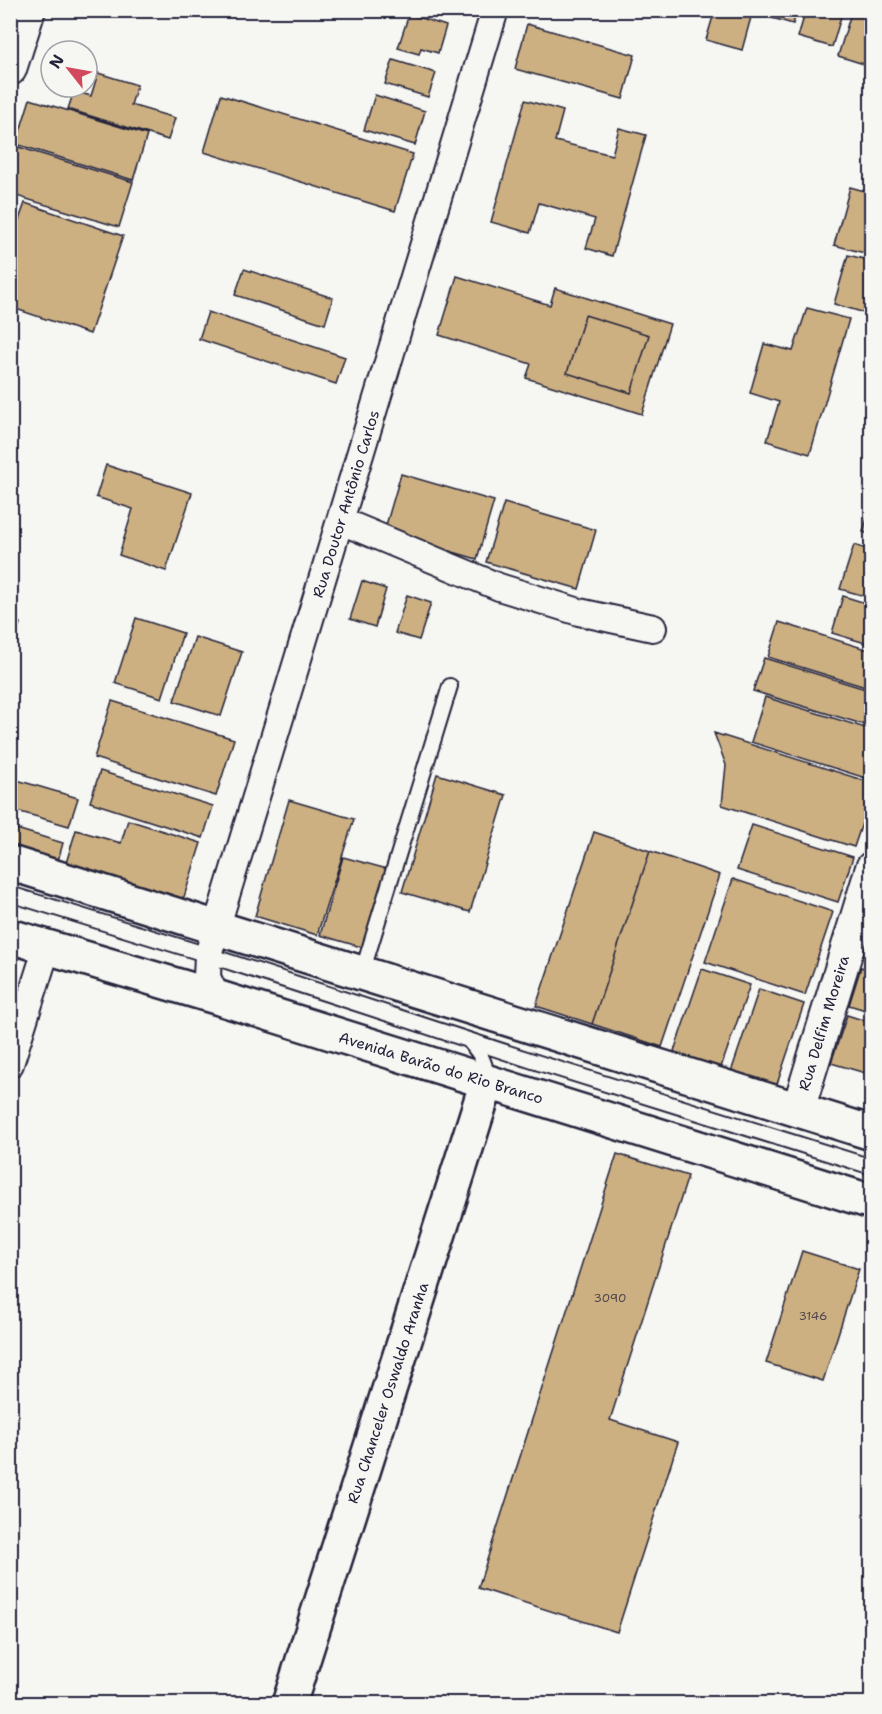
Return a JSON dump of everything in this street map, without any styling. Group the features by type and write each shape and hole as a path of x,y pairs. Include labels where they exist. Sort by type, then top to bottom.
{"main road":[{"path":"10,863 212,941 362,973 793,1125 872,1133"},
{"name":"Avenida Barão do Rio Branco","path":"10,936 216,997 872,1202"},
{"name":"Rua Chanceler Oswaldo Aranha","path":"289,1704 487,1082"}],"street":[{"path":"10,69 29,10"},
{"name":"Rua Doutor Antônio Carlos","path":"216,997 207,976 212,941 495,10"},
{"path":"341,521 499,586 579,612 653,628"},
{"name":"Rua Delfim Moreira","path":"793,1125 872,868"},
{"path":"10,1064 47,947"}],"lane":[{"path":"362,973 450,686"},
{"path":"10,894 212,941 468,1039 793,1125 872,1167"},
{"path":"468,1039 482,1056 487,1082"}],"building":[{"path":"715,10 753,10 742,50 706,40"},
{"path":"764,10 797,10 793,24 762,15"},
{"path":"806,10 843,10 832,47 798,37"},
{"path":"852,10 872,10 872,50 867,65 838,56"},
{"path":"409,14 446,26 438,53 421,48 419,54 398,48"},
{"path":"527,24 635,55 623,99 515,69"},
{"path":"393,60 436,73 428,97 385,84"},
{"path":"99,73 137,85 131,105 175,118 168,140 68,109 71,99 99,99"},
{"path":"221,95 413,154 395,211 204,152"},
{"path":"375,95 425,111 415,145 364,130"},
{"path":"30,99 147,135 133,180 16,144"},
{"path":"525,100 563,111 555,141 612,155 619,128 646,135 612,256 586,248 595,219 539,203 530,233 491,222"},
{"path":"15,146 133,182 119,227 10,194 10,160"},
{"path":"850,187 872,193 872,255 834,245"},
{"path":"25,203 123,236 90,334 10,307 10,245"},
{"path":"848,255 872,261 872,315 834,304"},
{"path":"244,269 333,298 325,324 235,295"},
{"path":"457,276 550,305 555,288 670,324 642,414 526,378 531,364 439,335"},
{"path":"807,308 849,319 810,454 767,441 779,402 750,393 764,344 793,351"},
{"path":"208,312 345,357 336,384 199,339"},
{"path":"585,315 649,335 631,393 567,373"},
{"path":"106,465 192,493 166,571 119,555 133,509 96,497"},
{"path":"401,474 494,501 477,559 384,532"},
{"path":"872,502 872,535 863,532"},
{"path":"504,503 596,530 579,589 486,562"},
{"path":"854,545 872,551 872,598 840,589"},
{"path":"362,581 386,589 375,627 350,619"},
{"path":"407,595 431,603 419,640 395,633"},
{"path":"843,596 872,605 872,645 832,633"},
{"path":"136,618 183,633 162,698 115,683"},
{"path":"10,621 20,623 10,652"},
{"path":"779,622 872,651 872,689 768,657"},
{"path":"195,637 242,652 221,716 174,701"},
{"path":"764,658 872,691 872,727 753,691"},
{"path":"765,697 872,730 872,780 751,742"},
{"path":"112,701 234,739 216,796 94,758"},
{"path":"714,733 872,783 872,794 854,847 722,805 726,765"},
{"path":"100,771 213,806 203,838 90,802"},
{"path":"437,774 506,795 470,912 402,892"},
{"path":"10,778 78,798 69,826 10,809"},
{"path":"289,800 354,819 317,935 255,916"},
{"path":"128,820 201,843 184,897 164,904 63,873 76,830 121,843"},
{"path":"752,825 853,857 838,902 737,870"},
{"path":"10,827 63,843 55,871 10,858"},
{"path":"594,832 650,851 592,1024 536,1006"},
{"path":"650,851 720,875 662,1047 592,1024"},
{"path":"343,857 391,870 368,949 320,935"},
{"path":"733,879 833,912 805,995 705,962"},
{"path":"861,967 872,970 872,1012 849,1005"},
{"path":"702,969 750,985 720,1070 673,1054"},
{"path":"759,989 804,1004 776,1087 731,1072"},
{"path":"847,1015 872,1023 872,1075 831,1063"},
{"path":"617,1154 688,1176 610,1420 678,1442 617,1632 478,1588"},
{"path":"802,1251 859,1269 823,1381 766,1363"}]}
